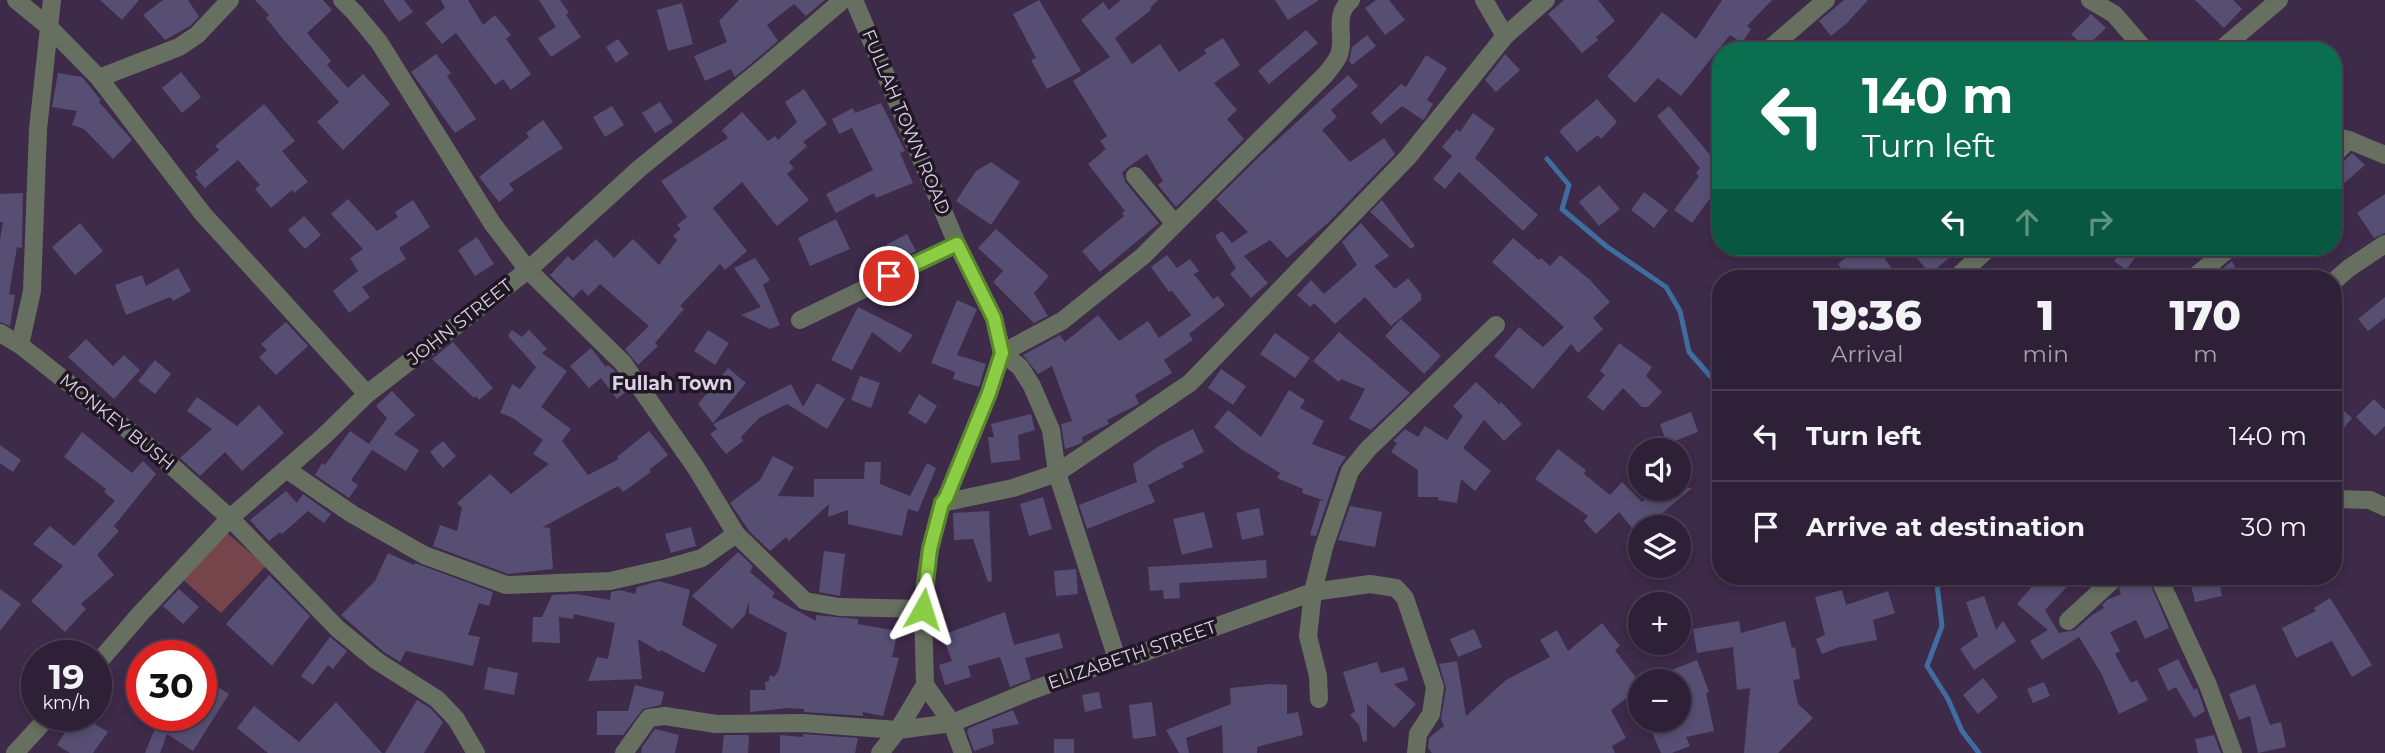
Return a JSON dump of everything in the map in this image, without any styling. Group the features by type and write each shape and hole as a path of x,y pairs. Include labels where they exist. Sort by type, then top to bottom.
{"street":[{"path":"16,0 49,27 99,78 203,214 367,394"},
{"path":"20,345 32,291 38,129 52,0"},
{"path":"99,78 179,47 197,35 230,0"},
{"path":"342,0 379,42 492,223 528,270 623,363 696,468 736,534 805,601 839,607 923,609"},
{"name":"JOHN STREET","path":"112,646 230,518 367,394 528,270 640,168 843,0"},
{"name":"FULLAH TOWN ROAD","path":"854,0 957,244 994,318 1002,353"},
{"path":"880,753 898,730 925,685 923,609 930,549 942,503 989,393 1002,353 1062,321 1143,256 1325,75 1338,57 1340,18 1345,5 1351,0"},
{"path":"1484,0 1505,36"},
{"path":"942,503 1013,488 1057,472 1190,383 1408,157 1505,36 1546,0"},
{"path":"1777,42 1826,0"},
{"path":"2090,0 2114,14 2138,42"},
{"path":"2230,42 2279,0"},
{"path":"2342,138 2385,155"},
{"path":"1135,176 1175,224"},
{"path":"800,320 957,244"},
{"path":"2342,274 2385,244"},
{"path":"1964,270 1980,256"},
{"path":"2203,270 2220,256"},
{"path":"1319,699 1318,676 1308,636 1313,592 1324,547 1350,471 1368,449 1496,326"},
{"name":"MONKEY BUSH","path":"0,333 20,345 156,452 230,518 338,629 377,661 437,699 456,719 476,753"},
{"path":"1002,353 1020,367 1032,386 1051,430 1057,472 1117,659"},
{"path":"286,469 352,514 424,555 506,585 610,581 702,558 736,534"},
{"path":"2342,499 2370,500 2385,507"},
{"name":"ELIZABETH STREET","path":"624,753 649,718 665,716 716,724 802,723 898,730 952,723 1117,659 1133,656 1313,592 1370,584 1396,588 1405,598 1435,688 1431,714 1418,734 1416,753"},
{"path":"2068,621 2107,585"},
{"path":"2162,585 2208,685 2233,753"},
{"path":"925,685 952,723 963,753"},
{"path":"15,753 35,731"}],"shaded area":[{"path":"227,533 266,566 221,613 181,578"}],"building":[{"path":"100,0 139,0 122,20"},
{"path":"163,0 188,0 199,17 190,26 165,40 143,15"},
{"path":"255,0 323,0 332,10 307,33 331,61 327,65 348,88 363,74 390,104 343,150 317,122 339,102 283,39 266,18 269,15"},
{"path":"383,0 404,0 413,12 399,22"},
{"path":"441,0 468,0 483,25 495,15 511,35 506,39 531,74 511,90 503,79 495,85 456,33 442,44 425,23 445,8"},
{"path":"539,0 560,0 569,13 566,15 581,37 551,57 538,38 556,27"},
{"path":"739,0 825,0 806,16 794,4 767,25 778,41 735,77 731,69 705,81 694,56 727,42 719,21"},
{"path":"1039,0 1081,71 1047,89 1031,60 1036,58 1013,14"},
{"path":"1121,0 1158,0 1151,10 1115,38 1132,64 1160,44 1179,72 1207,53 1204,50 1223,38 1240,65 1214,83 1237,110 1227,119 1244,139 1176,207 1158,185 1163,181 1147,154 1127,168 1122,173 1126,183 1159,223 1100,272 1082,251 1124,216 1122,213 1125,211 1088,164 1106,149 1100,141 1107,136 1073,81 1110,57 1081,20 1103,2 1109,10"},
{"path":"1275,0 1319,0 1288,20"},
{"path":"1376,0 1389,0 1405,20 1385,35 1365,8"},
{"path":"1564,0 1598,0 1615,21 1582,53 1548,14"},
{"path":"1722,0 1772,0 1747,26 1751,29 1743,42 1730,35 1724,42 1712,42 1712,57 1681,96 1658,78 1635,103 1607,76 1662,12 1696,39"},
{"path":"1844,0 1868,0 1831,36 1819,21"},
{"path":"2195,0 2233,0 2242,9 2224,28"},
{"path":"682,3 693,44 668,51 657,10"},
{"path":"2091,14 2106,28 2091,42 2079,42 2071,34"},
{"path":"1306,30 1318,43 1269,84 1258,71"},
{"path":"1367,35 1376,46 1352,65 1349,61 1352,47"},
{"path":"618,39 629,54 616,63 606,47"},
{"path":"436,54 451,73 447,76 476,119 455,133 411,72"},
{"path":"1505,54 1520,70 1496,92 1485,80"},
{"path":"1426,55 1447,68 1427,100 1433,104 1425,118 1423,120 1402,106 1381,124 1371,113 1401,84 1406,87"},
{"path":"181,72 201,97 182,113 162,88"},
{"path":"58,73 82,77 101,100 99,102 132,140 113,159 84,129 72,125 77,111 52,107"},
{"path":"1348,75 1358,86 1331,110 1337,117 1322,130 1350,162 1384,138 1395,154 1328,223 1287,258 1270,240 1244,256 1268,283 1251,298 1230,274 1236,268 1215,236 1222,231 1232,243 1248,232 1216,199"},
{"path":"804,89 827,124 803,142 807,146 789,162 794,168 787,174 809,200 777,226 742,182 713,208 747,251 725,270 720,264 680,306 684,309 655,343 658,346 638,365 625,349 649,326 600,284 588,296 582,289 573,298 550,275 568,256 573,261 596,239 614,258 633,239 659,265 677,240 673,236 681,229 677,225 687,217 661,181 728,138 722,130 742,112 768,141 775,136 778,140 797,122 785,102"},
{"path":"1597,99 1617,122 1601,139 1598,135 1577,152 1559,131"},
{"path":"660,102 673,122 655,133 642,113"},
{"path":"881,103 905,151 900,153 913,183 876,198 874,193 836,213 826,194 873,170 852,128 839,134 832,119 853,108 855,113"},
{"path":"264,104 295,141 282,151 308,182 294,193 292,190 271,208 255,189 260,185 238,160 205,188 195,177 198,175 195,171 219,150 215,146"},
{"path":"612,106 624,125 605,137 593,117"},
{"path":"1669,106 1712,155 1712,195 1692,223 1674,210 1699,176 1696,173 1700,168 1657,116"},
{"path":"1473,113 1495,129 1475,158 1538,215 1523,231 1459,172 1445,189 1433,179 1452,156 1442,147 1457,129 1460,132"},
{"path":"543,120 563,148 509,184 514,190 499,202 479,177 529,137 526,133"},
{"path":"2352,153 2365,165 2342,185 2342,163"},
{"path":"991,162 1020,182 991,225 956,201 976,171"},
{"path":"1599,185 1620,209 1599,226 1579,202"},
{"path":"1644,192 1668,210 1654,228 1631,210"},
{"path":"23,193 22,248 17,247 9,294 15,295 10,326 0,322 0,240 3,222 0,222 0,194"},
{"path":"2385,194 2385,233 2374,238 2357,213"},
{"path":"348,199 377,231 398,217 395,212 413,200 430,227 399,248 406,259 362,287 370,297 349,313 333,291 358,271 350,258 363,249 331,214"},
{"path":"1382,200 1415,246 1411,249 1370,212"},
{"path":"304,216 321,235 305,249 288,230"},
{"path":"836,219 850,249 810,266 798,238"},
{"path":"80,223 103,251 75,275 52,247"},
{"path":"1361,223 1389,256 1374,266 1395,289 1408,278 1421,294 1421,300 1391,326 1365,297 1335,324 1314,303 1310,307 1297,295 1311,280 1324,294 1357,265 1342,242"},
{"path":"996,229 1049,276 1034,293 1048,316 1034,323 993,282 1003,271 978,248"},
{"path":"907,234 916,251 895,261 886,245"},
{"path":"477,237 494,264 475,276 458,250"},
{"path":"1513,238 1550,266 1560,255 1590,280 1610,302 1593,318 1603,329 1578,353 1571,344 1533,389 1494,356 1519,327 1543,347 1564,327 1492,262"},
{"path":"1167,255 1177,268 1190,259 1199,271 1194,274 1213,299 1218,296 1225,305 1189,334 1193,340 1164,360 1172,373 1135,395 1139,404 1107,420 1109,424 1082,437 1083,442 1065,449 1061,424 1072,421 1052,366 1038,374 1023,355 1060,335 1065,342 1098,315 1119,341 1148,321 1159,338 1191,315 1172,291 1169,292 1151,267"},
{"path":"1848,256 1883,256 1893,270 1843,270 1838,264"},
{"path":"1915,256 1949,258 1935,270 1927,270"},
{"path":"2118,256 2136,256 2126,270 2114,261"},
{"path":"755,258 770,280 763,285 780,325 770,329 741,315 761,307 734,268"},
{"path":"2232,261 2236,270 2221,270"},
{"path":"178,268 191,291 173,301 170,297 126,315 115,285 142,275 146,286"},
{"path":"2385,297 2385,318 2368,331 2358,319"},
{"path":"957,300 977,309 957,355 986,364 979,387 953,379 955,372 931,363"},
{"path":"858,307 913,335 900,353 872,332 852,370 831,360"},
{"path":"1401,319 1441,356 1424,374 1385,336"},
{"path":"286,322 308,346 276,375 259,357 267,350 261,344"},
{"path":"512,330 522,337 529,330 547,349 542,353 567,371 541,407 571,429 562,441 588,475 619,459 617,457 649,431 668,455 649,470 651,472 623,492 618,486 543,527 550,528 553,569 508,574 433,546 440,525 457,531 462,508 457,503 490,474 511,494 549,464 533,454 543,440 513,418 500,413 512,384 520,389 536,367 508,336"},
{"path":"708,330 729,343 715,365 694,351"},
{"path":"1339,332 1410,393 1371,430 1349,419 1365,389 1341,379 1339,382 1313,361"},
{"path":"1275,333 1310,358 1295,378 1260,354"},
{"path":"86,339 113,366 124,355 140,370 114,399 68,357"},
{"path":"453,342 493,388 479,400 432,359"},
{"path":"1619,343 1652,367 1646,376 1662,392 1648,407 1642,407 1623,388 1603,411 1587,397 1605,375 1600,371"},
{"path":"591,348 606,367 608,365 614,370 628,390 617,399 601,378 589,388 570,366"},
{"path":"155,360 171,374 155,394 138,381"},
{"path":"728,368 746,383 713,423 698,404"},
{"path":"1221,369 1246,386 1233,405 1208,388"},
{"path":"860,376 880,383 871,408 851,400"},
{"path":"1476,382 1522,424 1504,441 1484,420 1463,448 1491,471 1475,491 1461,479 1457,503 1438,500 1438,497 1418,497 1418,470 1391,452 1397,443 1393,441 1405,429 1418,437 1425,426 1447,440 1463,416 1453,406"},
{"path":"817,383 845,399 827,429 787,404 759,418 741,437 743,441 726,454 710,434 717,429 713,424 791,384 803,407"},
{"path":"1289,390 1305,400 1300,408 1324,421 1312,444 1346,457 1339,467 1316,536 1310,535 1320,500 1326,501 1302,493 1303,489 1277,478 1280,473 1241,449 1214,427 1228,410 1261,437"},
{"path":"392,391 415,415 394,434 419,450 406,471 372,450 351,480 358,485 349,498 315,475 350,431 369,444 387,418 376,406"},
{"path":"919,394 937,406 926,424 908,413"},
{"path":"197,397 237,426 259,405 284,433 242,471 225,452 200,476 180,458 212,429 187,411"},
{"path":"2374,399 2385,410 2385,426 2375,436 2356,417"},
{"path":"2342,409 2352,418 2342,430"},
{"path":"1691,412 1698,432 1682,438 1665,438 1660,424"},
{"path":"1031,414 1035,430 1018,435 1020,460 991,463 988,437 994,437 991,424"},
{"path":"1193,429 1204,452 1182,463 1184,467 1148,485 1155,502 1087,529 1079,505 1137,482 1133,464 1159,446"},
{"path":"82,432 132,473 143,461 156,474 114,526 119,531 97,555 114,575 81,604 86,609 65,632 31,601 63,566 33,544 50,526 74,546 115,501 104,492 106,489 64,457"},
{"path":"443,441 456,456 443,468 430,452"},
{"path":"0,445 21,460 13,472 0,463"},
{"path":"1558,449 1586,470 1584,474 1610,495 1622,482 1628,488 1628,501 1677,501 1660,515 1628,515 1628,523 1619,512 1596,534 1584,521 1588,516 1535,479"},
{"path":"773,456 794,467 778,496 814,497 814,479 864,479 865,462 881,462 880,484 910,496 927,463 936,468 918,512 908,509 902,536 848,524 848,510 828,517 829,504 789,541 786,537 770,551 750,532 730,503 760,480"},
{"path":"286,491 297,503 303,494 331,514 324,523 308,511 282,534 280,532 269,541 250,520"},
{"path":"1043,497 1052,529 1029,536 1020,504"},
{"path":"1350,506 1382,512 1375,547 1338,540"},
{"path":"1259,508 1264,535 1242,540 1236,513"},
{"path":"989,511 992,581 988,582 973,539 954,540 953,513"},
{"path":"1204,512 1213,547 1182,555 1173,519"},
{"path":"691,527 696,546 671,553 665,534"},
{"path":"824,551 845,554 840,596 819,592"},
{"path":"738,552 753,566 750,572 775,593 772,597 816,621 816,615 858,619 858,624 898,631 892,657 899,658 883,716 863,712 863,716 804,712 804,709 789,708 750,712 750,690 766,690 765,682 779,670 787,633 749,613 749,601 745,615 732,629 692,596"},
{"path":"388,553 414,565 415,563 493,592 489,606 479,603 468,635 480,637 473,666 406,651 400,662 384,652 341,615 375,581"},
{"path":"1266,560 1267,578 1179,583 1180,598 1164,599 1163,590 1150,591 1148,567"},
{"path":"1076,569 1078,594 1056,596 1054,571"},
{"path":"269,575 310,616 272,666 226,624"},
{"path":"659,581 690,590 682,625 717,645 704,673 638,639 642,679 588,681 597,657 608,659 615,623 574,614 573,619 559,617 560,643 532,642 533,617 542,617 552,595 576,594 610,600 611,592 620,590 635,594 637,587"},
{"path":"2033,585 2069,585 2045,610 2059,633 2075,630 2104,608 2102,605 2107,600 2121,594 2119,589 2122,585 2151,585 2169,628 2145,639 2136,620 2110,632 2120,651 2115,654 2131,683 2137,680 2148,700 2119,714 2101,673 2079,637 2042,660 2030,641 2048,630 2017,604"},
{"path":"2191,585 2220,585 2222,596 2195,602"},
{"path":"0,589 21,604 0,631"},
{"path":"179,589 199,607 183,624 163,606"},
{"path":"1842,590 1846,605 1888,591 1895,613 1873,620 1877,640 1839,647 1822,654 1816,639 1825,635 1815,597"},
{"path":"1984,596 1996,630 2003,621 2016,641 1974,670 1960,649 1978,636 1966,602"},
{"path":"2330,598 2372,665 2352,677 2332,641 2296,658 2282,628 2316,611 2314,608"},
{"path":"1005,612 1014,645 1059,633 1063,648 1025,658 1031,679 1010,687 1000,657 968,666 971,677 945,685 939,665 952,661 942,635"},
{"path":"1739,621 1741,633 1785,621 1792,648 1795,647 1800,679 1793,680 1798,704 1813,718 1778,753 1744,753 1750,688 1737,690 1733,647 1697,653 1693,629"},
{"path":"1602,623 1620,646 1615,650 1629,669 1628,697 1611,710 1626,738 1612,746 1615,753 1432,753 1428,748 1429,738 1444,726 1441,719 1446,688 1439,664 1457,661 1466,716 1506,680 1550,657 1540,640 1557,630 1568,651"},
{"path":"1474,629 1482,647 1458,657 1450,639"},
{"path":"330,637 347,651 333,669 328,665 313,685 301,676"},
{"path":"2178,659 2194,690 2197,688 2205,711 2194,718 2176,687 2168,691 2158,669"},
{"path":"1697,660 1709,692 1706,693 1714,731 1686,737 1690,746 1672,753 1661,753 1652,732 1691,732 1691,669 1674,669"},
{"path":"1377,662 1381,673 1404,667 1408,680 1394,684 1416,704 1394,728 1367,704 1367,741 1363,742 1359,725 1350,715 1355,711 1343,672"},
{"path":"488,667 518,673 514,695 484,689"},
{"path":"1983,678 1998,697 1978,714 1963,695"},
{"path":"2044,682 2050,696 2033,703 2027,689"},
{"path":"2255,684 2270,725 2281,722 2286,747 2258,753 2250,716 2239,720 2229,694"},
{"path":"635,685 664,692 661,705 643,709 623,735 597,735 597,711 628,711"},
{"path":"1287,685 1287,714 1298,712 1303,735 1257,747 1257,753 1223,753 1222,725 1186,738 1189,753 1179,753 1166,730 1231,704 1230,688"},
{"path":"217,686 229,694 217,713"},
{"path":"1099,692 1102,708 1085,712 1082,695"},
{"path":"417,700 430,708 443,722 424,753 385,753"},
{"path":"336,702 382,753 268,753 237,728 254,706 299,742"},
{"path":"1152,702 1156,736 1133,739 1129,705"},
{"path":"1013,710 1019,724 992,729 994,744 974,751 967,732 969,728"},
{"path":"655,729 679,735 675,753 641,753 642,747"},
{"path":"66,731 108,732 93,753 70,753 57,745"},
{"path":"154,731 206,731 193,751 167,734 160,753 145,753"},
{"path":"803,734 858,738 855,753 780,753 780,735 803,737"},
{"path":"724,735 749,735 748,753 722,753"},
{"path":"2214,735 2221,753 2198,753 2195,739"},
{"path":"1054,739 1074,739 1074,753 1054,753"}],"waterway":[{"path":"1547,159 1569,185 1562,209 1606,246 1666,287 1680,311 1689,352 1712,378"},
{"path":"1937,585 1942,626 1927,666 1948,699 1962,731 1979,753"}],"district":[{"name":"Fullah Town","path":"672,383"}],"route":[{"path":"889,276 957,244 994,318 1002,353 989,393 942,503 930,549 923,609"}]}
